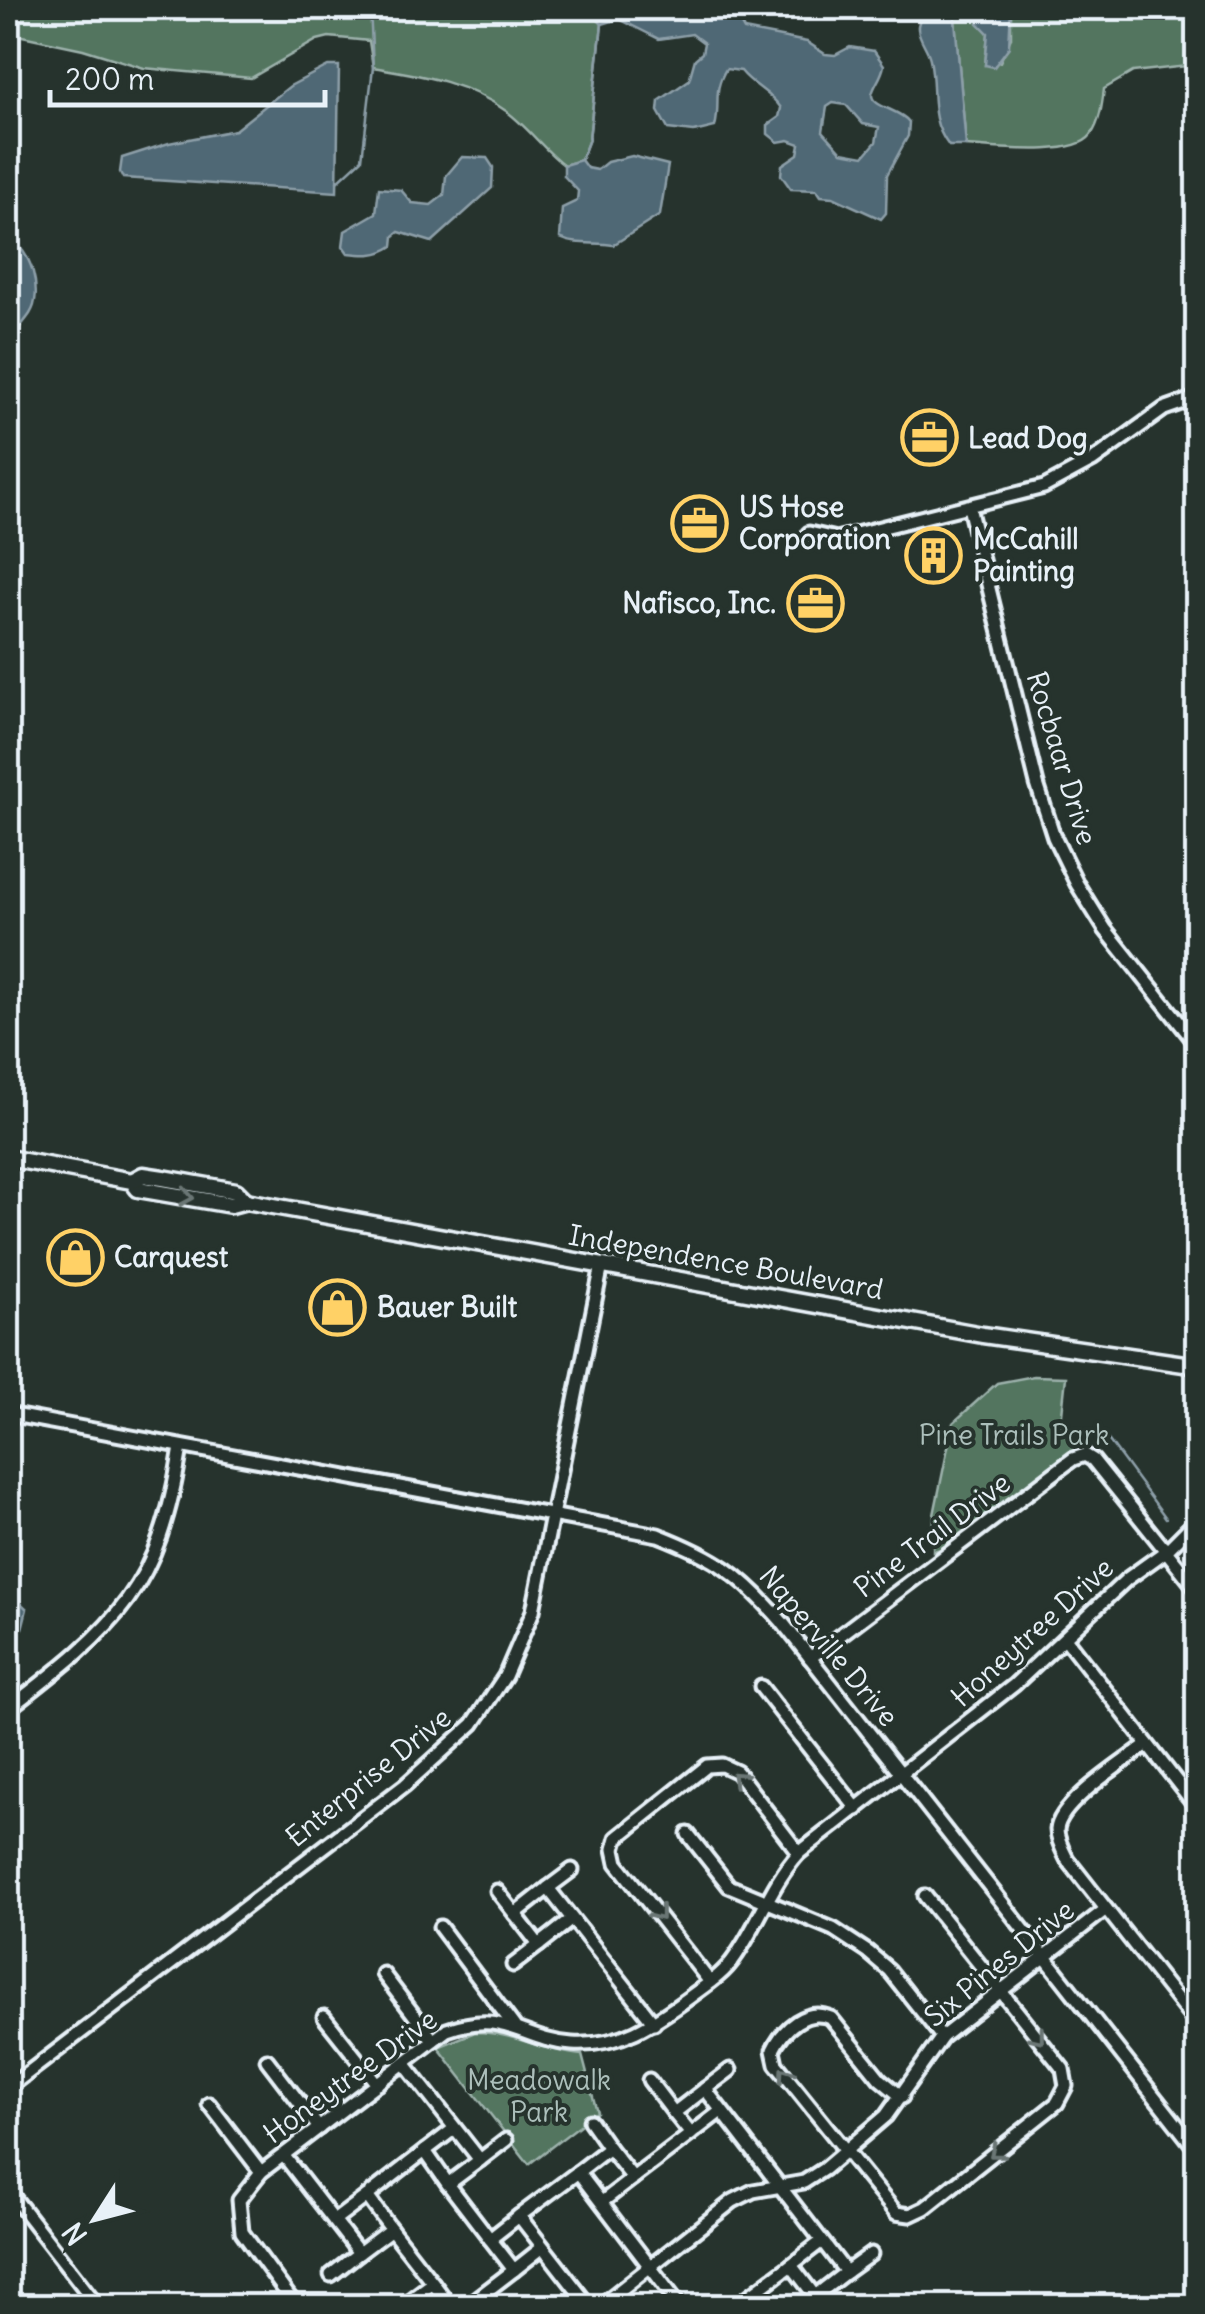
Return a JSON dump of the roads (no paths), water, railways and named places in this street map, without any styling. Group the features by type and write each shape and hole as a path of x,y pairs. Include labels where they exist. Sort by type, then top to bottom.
{"main road":[{"name":"Independence Boulevard","path":"8,1158 232,1205 246,1201 1032,1344 1198,1366"}],"street":[{"path":"810,533 836,539 1044,487 1067,476 1164,409 1198,397"},
{"name":"Rocbaar Drive","path":"969,508 1037,784 1054,837 1105,929 1198,1046"},
{"name":"Enterprise Drive","path":"8,2088 420,1773 470,1727 522,1642 541,1579 602,1265"},
{"name":"Naperville Drive","path":"8,1414 658,1534 714,1559 753,1589 810,1658 1198,2152"},
{"path":"8,1709 80,1654 120,1612 146,1573 168,1514 181,1447"},
{"name":"Pine Trail Drive","path":"810,1658 1073,1458 1085,1455 1094,1460 1166,1551"},
{"name":"Honeytree Drive","path":"296,2306 242,2232 240,2200 261,2172 447,2030 474,2022 514,2026 552,2041 586,2044 620,2039 654,2023 710,1982 736,1956 782,1872 799,1853 1014,1686 1126,1580 1166,1551 1198,1519"},
{"path":"1166,1551 1198,1591"},
{"path":"1065,1638 1198,1808"},
{"path":"762,1687 857,1809"},
{"path":"1147,1744 1074,1802 1061,1816 1057,1831 1067,1860 1198,2026"},
{"path":"710,1982 618,1862 614,1843 624,1830 708,1766 716,1764 737,1772 799,1853"},
{"path":"688,1834 729,1886 833,1929 868,1952 889,1970 942,2038"},
{"path":"515,1914 572,1870"},
{"path":"548,1888 654,2023"},
{"path":"497,1891 539,1945"},
{"path":"902,2097 880,2079 831,2018 820,2013 805,2017 780,2035 773,2050 776,2064 884,2203 896,2213 910,2215 925,2208 1056,2104 1066,2086 1063,2069 925,1896"},
{"name":"Six Pines Drive","path":"600,2306 732,2201 753,2191 804,2182 845,2152 886,2116 942,2038 1106,1909"},
{"path":"514,1965 572,1919"},
{"path":"440,1927 514,2026"},
{"path":"383,1974 433,2040"},
{"path":"324,2017 377,2084"},
{"path":"266,2060 318,2128"},
{"path":"404,2063 480,2160"},
{"path":"674,2113 730,2070"},
{"path":"649,2080 691,2134"},
{"path":"705,2089 846,2272"},
{"path":"208,2104 261,2172"},
{"path":"602,2202 722,2111"},
{"path":"590,2122 632,2178"},
{"path":"334,2222 455,2128"},
{"path":"448,2184 506,2140"},
{"path":"490,2239 610,2148"},
{"path":"425,2152 514,2270"},
{"path":"284,2156 359,2253"},
{"path":"578,2172 680,2306"},
{"path":"8,2190 98,2306"},
{"path":"367,2196 450,2306"},
{"path":"519,2216 589,2306"},
{"path":"331,2274 391,2229"},
{"path":"736,2306 822,2241"},
{"path":"467,2306 543,2248"},
{"path":"791,2265 819,2301 846,2272 871,2254"},
{"path":"402,2306 432,2283"}],"water":[{"path":"594,8 732,8 744,30 807,42 825,54 835,55 850,47 874,51 884,65 873,99 909,122 908,136 887,175 886,213 881,219 833,197 821,196 817,190 791,189 781,175 782,165 798,154 800,144 778,142 768,134 768,125 779,117 781,108 741,71 726,69 722,77 715,127 694,132 668,129 658,111 659,101 689,80 704,43 692,34 659,39 619,19 602,24 595,17","holes":["833,103 846,105 863,124 879,127 876,142 864,156 842,152 823,131 827,107"]},
{"path":"926,8 954,8 966,146 949,146 938,125 930,59 918,29"},
{"path":"983,8 1011,8 1009,47 994,67 985,65 988,33 978,23"},
{"path":"328,66 339,66 337,192 123,178 122,158 169,143 235,130 290,86"},
{"path":"632,156 668,165 660,215 613,245 560,238 562,208 577,201 578,191 564,176 564,165 581,160 587,168 597,170 607,162"},
{"path":"462,157 487,158 493,167 492,188 432,242 399,232 394,236 393,246 382,252 348,253 343,246 345,231 376,213 379,188 401,190 412,203 431,205 444,195 446,176"},
{"path":"8,239 29,261 36,295 30,314 8,346"},
{"path":"8,1591 27,1609 20,1637 8,1647"}],"waterway":[{"path":"337,182 362,159 373,67 370,8"},
{"path":"581,160 589,139 602,24"},
{"path":"1101,1430 1166,1518"}],"place":[{"name":"Lead Dog","path":"929,438"},
{"name":"US Hose Corporation","path":"700,523"},
{"name":"McCahill Painting","path":"934,555"},
{"name":"Nafisco, Inc.","path":"815,603"},
{"name":"Carquest","path":"75,1257"},
{"name":"Bauer Built","path":"338,1307"}],"park label":[{"name":"Pine Trails Park","path":"1014,1435"},
{"name":"Meadowalk Park","path":"539,2096"}]}
